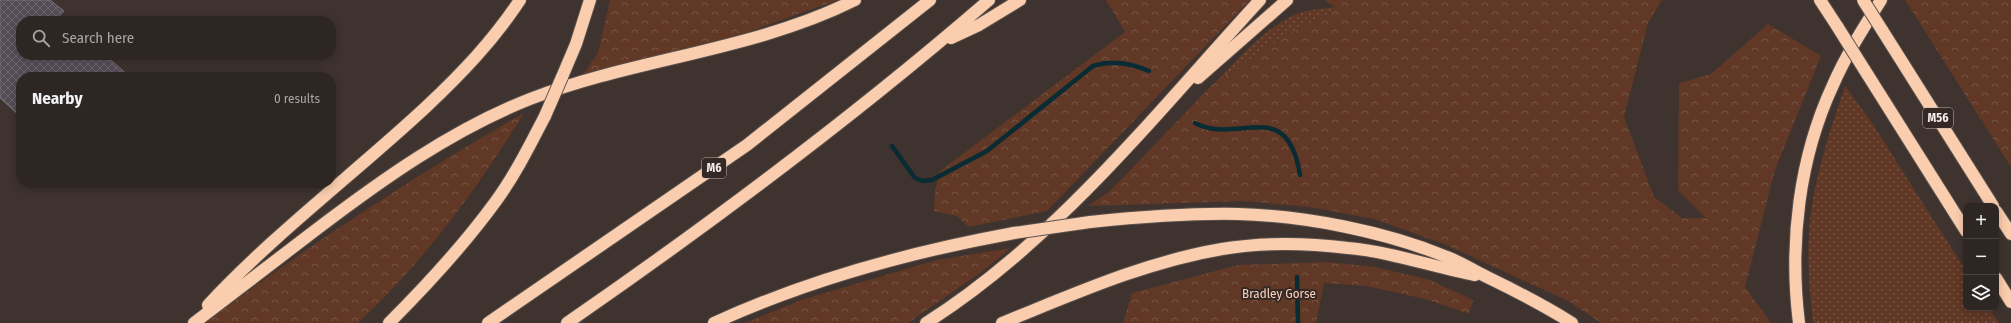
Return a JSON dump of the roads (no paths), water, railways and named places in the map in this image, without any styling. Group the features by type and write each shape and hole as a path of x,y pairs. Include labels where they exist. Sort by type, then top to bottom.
{"highway":[{"path":"336,186 388,143 453,82 490,42 520,0"},
{"path":"389,323 432,280 496,201 520,164 545,116 562,77 576,44 590,0"},
{"path":"194,323 373,187 472,126 502,111 576,83 741,41 785,28 814,18 855,0"},
{"name":"M6","path":"488,323 748,145 930,0"},
{"path":"566,323 664,256 771,177 939,44 989,0"},
{"path":"939,44 978,25 1020,0"},
{"path":"926,323 1001,270 1025,248 1094,181 1260,0"},
{"path":"1149,122 1287,0"},
{"name":"M56","path":"1820,0 1963,226"},
{"name":"M56","path":"1863,0 1991,203"},
{"path":"1799,323 1795,251 1798,212 1806,164 1819,120 1833,84 1860,34 1881,0"},
{"path":"191,323 236,274 334,188"},
{"path":"714,323 778,296 874,264 964,242 1090,222 1185,214 1239,214 1289,218 1334,226 1408,244 1447,257 1546,307 1572,323"},
{"path":"1999,216 2011,234"},
{"path":"1002,323 1139,270 1194,255 1252,246 1305,244 1380,252 1443,269 1488,278"},
{"path":"1999,283 2011,302"}],"waterway":[{"path":"892,146 915,178 922,181 932,180 987,151 1093,66 1108,63 1121,63 1149,71"},
{"path":"1195,123 1211,129 1259,127 1272,129 1284,136 1294,150 1300,175"},
{"path":"1297,277 1298,323"}],"park label":[{"name":"Bradley Gorse","path":"1279,293"}]}
